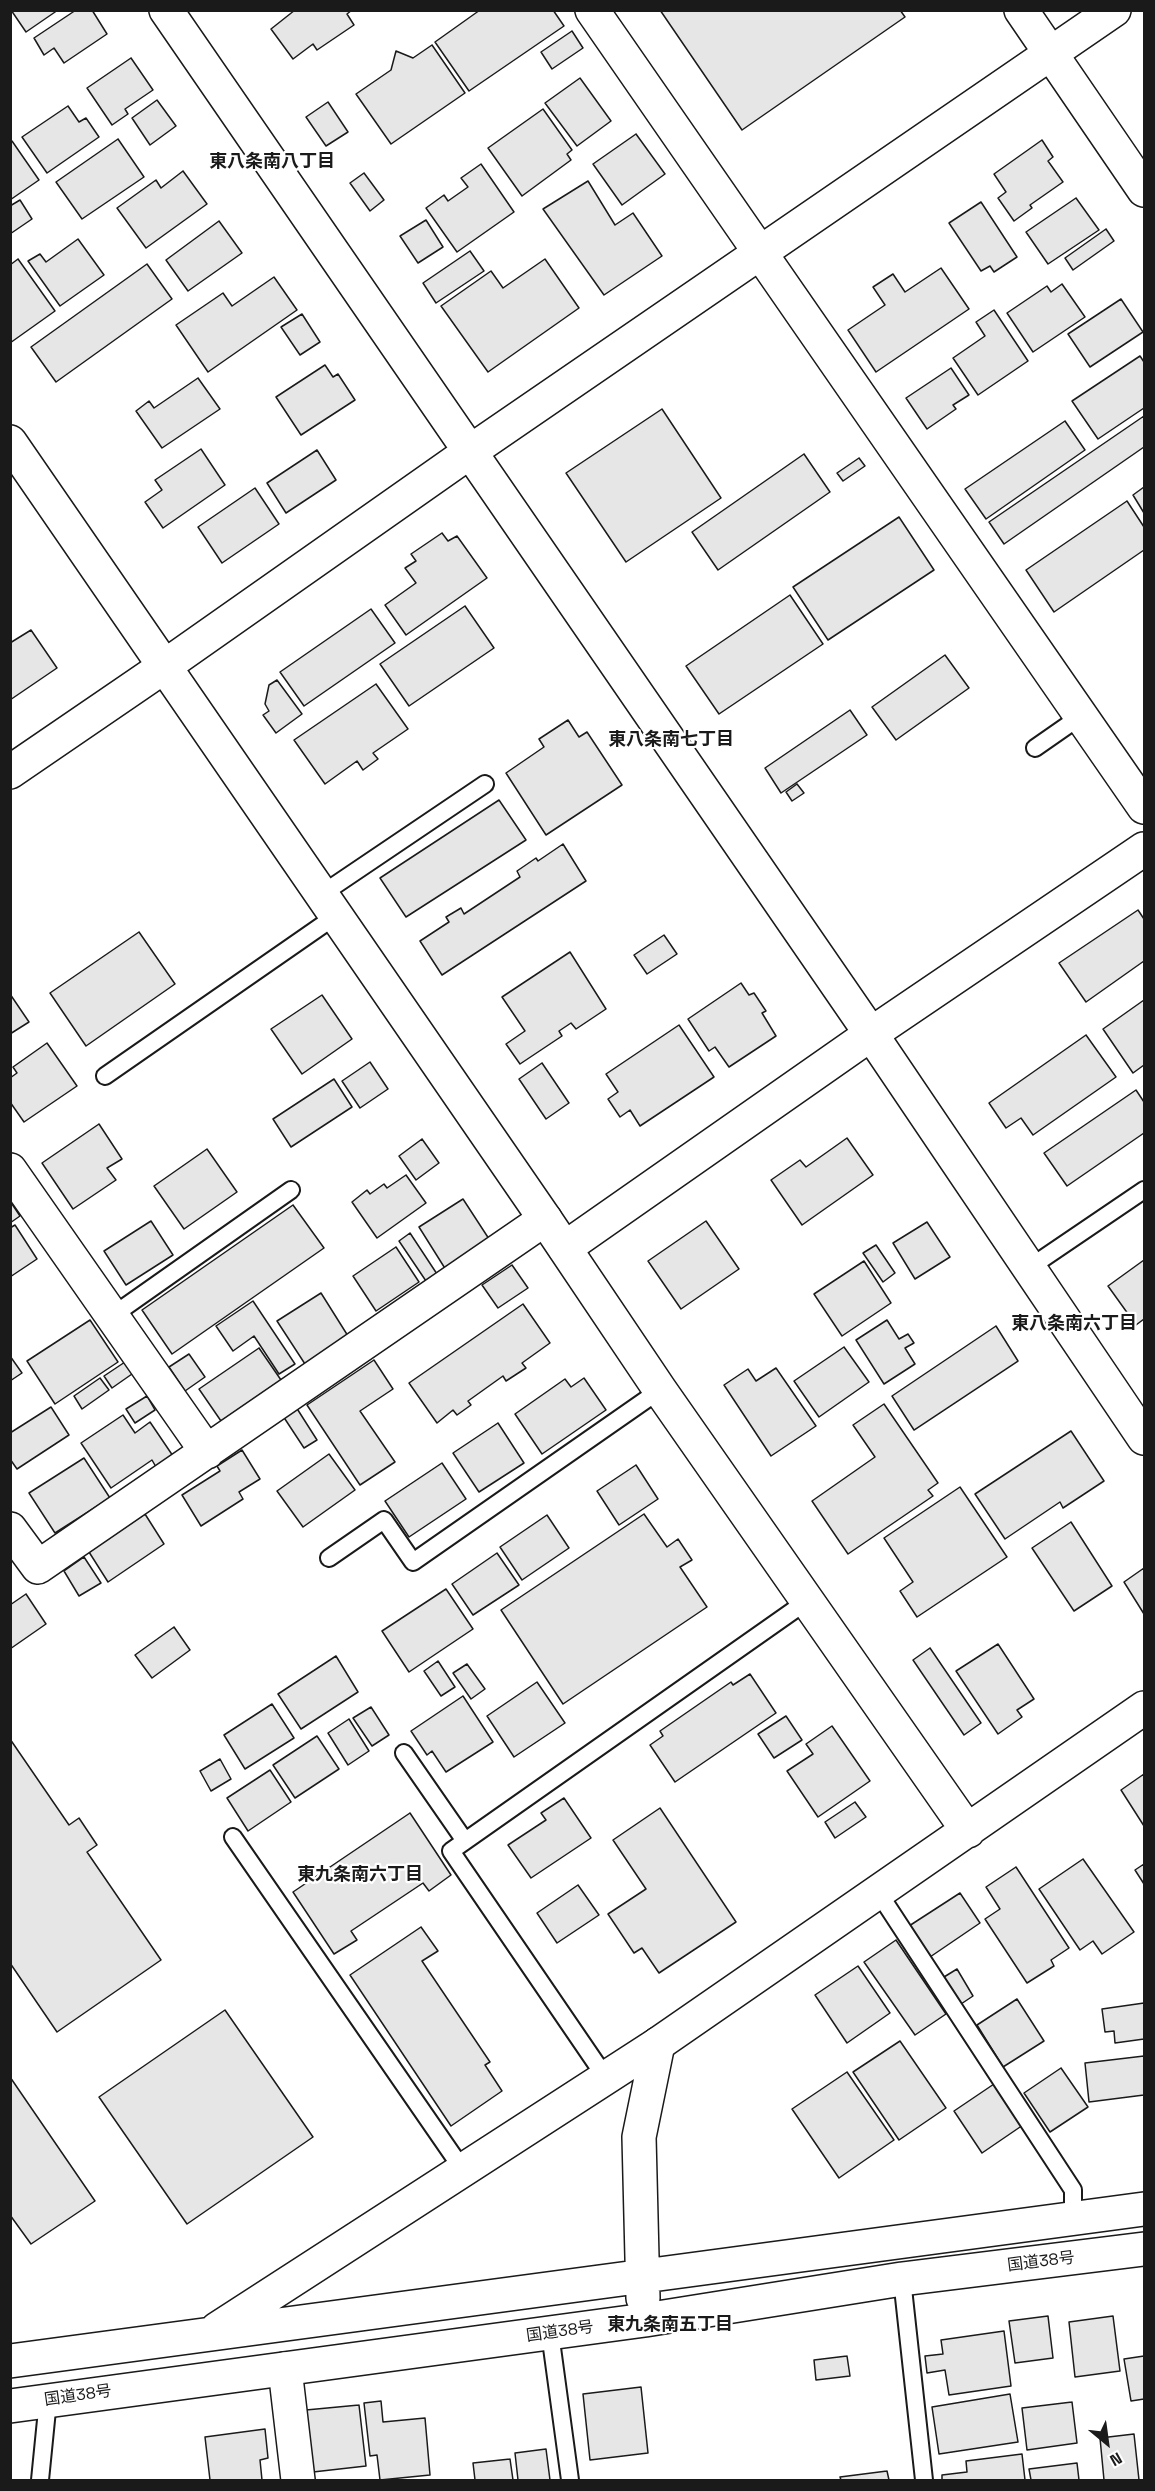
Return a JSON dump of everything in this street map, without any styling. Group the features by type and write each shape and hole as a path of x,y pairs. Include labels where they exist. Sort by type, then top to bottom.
{"main road":[{"path":"166,10 871,1034 1144,1438"},
{"path":"592,10 1144,807"},
{"path":"1021,10 1144,190"},
{"path":"10,772 471,451 1114,10"},
{"path":"10,442 565,1248 660,1390 968,1831"},
{"path":"565,1248 871,1034 1144,849"},
{"path":"10,1170 207,1452"},
{"path":"10,1529 38,1567 545,1219"},
{"path":"210,2333 658,2044 1144,1708"},
{"path":"645,2320 641,2277 639,2137 658,2044"},
{"path":"10,2361 1144,2210"},
{"name":"国道38号","path":"10,2406 645,2320 902,2279 1144,2250"},
{"path":"285,2369 298,2481"}],"lane":[{"path":"1035,748 1081,716"},
{"path":"105,1076 485,783"},
{"path":"112,1316 291,1190"},
{"path":"1029,1268 1144,1190"},
{"path":"329,1558 384,1520 413,1562 660,1390"},
{"path":"606,2078 451,1851 807,1601"},
{"path":"404,1753 465,1841"},
{"path":"233,1837 463,2170"},
{"path":"878,1892 1072,2190 1073,2219"},
{"path":"902,2279 924,2481"},
{"path":"550,2333 570,2481"},
{"path":"40,2481 48,2400"}],"building":[{"path":"11,10 58,10 26,32"},
{"path":"76,10 92,10 107,34 64,63 54,48 44,55 34,38"},
{"path":"295,10 352,10 347,14 354,25 317,50 313,44 293,59 271,29"},
{"path":"480,10 553,10 564,26 469,91 435,42"},
{"path":"660,10 900,10 905,17 742,130"},
{"path":"572,31 583,48 552,69 541,52"},
{"path":"432,45 465,93 391,144 356,94 391,70 396,51 413,58"},
{"path":"131,58 153,90 125,109 128,114 112,125 87,88"},
{"path":"580,78 611,121 577,146 545,103"},
{"path":"157,100 176,126 150,145 132,118"},
{"path":"328,102 348,132 326,146 306,117"},
{"path":"68,106 79,122 86,118 99,137 47,173 22,137"},
{"path":"543,109 572,150 567,154 571,160 522,196 488,148"},
{"path":"636,134 665,174 622,205 593,164"},
{"path":"118,139 144,177 82,219 56,182"},
{"path":"1042,140 1053,157 1048,161 1063,182 1030,205 1032,208 1014,221 998,198 1006,192 994,174"},
{"path":"12,141 39,180 10,200 10,142"},
{"path":"481,164 514,212 457,252 426,208 444,195 448,201 468,187 461,178"},
{"path":"183,171 207,204 146,248 117,208 156,180 161,188"},
{"path":"364,173 384,200 370,211 350,183"},
{"path":"588,181 615,225 633,213 662,256 604,295 543,209"},
{"path":"1076,198 1099,230 1048,264 1026,232"},
{"path":"20,200 32,219 10,234 10,206"},
{"path":"981,202 1017,257 994,272 990,266 981,271 949,223"},
{"path":"426,220 443,247 418,263 400,236"},
{"path":"219,221 242,253 188,291 166,260"},
{"path":"1106,229 1114,241 1073,270 1065,258"},
{"path":"78,239 104,275 60,306 28,261 40,254 46,262"},
{"path":"470,251 484,271 436,303 423,283"},
{"path":"18,259 55,311 10,343 10,265"},
{"path":"545,259 579,308 488,372 441,306 491,271 503,288"},
{"path":"147,264 172,299 56,382 31,347"},
{"path":"941,268 969,309 876,372 848,330 885,305 873,287 893,274 905,292"},
{"path":"274,277 297,310 208,372 176,325 223,293 232,306"},
{"path":"1062,284 1085,317 1033,352 1007,313 1047,286 1051,292"},
{"path":"1121,299 1143,332 1090,367 1068,334"},
{"path":"994,310 1028,361 978,395 953,358 985,336 976,322"},
{"path":"302,314 320,342 300,355 281,327"},
{"path":"1140,356 1144,362 1144,408 1098,439 1072,401"},
{"path":"325,365 333,377 338,374 355,400 301,435 276,397"},
{"path":"951,368 969,395 953,405 956,409 927,429 906,398"},
{"path":"198,378 220,409 162,448 136,411 149,401 154,408"},
{"path":"662,409 721,498 626,562 566,473"},
{"path":"1144,416 1144,447 1004,544 989,522"},
{"path":"1065,421 1085,450 986,519 965,489"},
{"path":"201,449 225,485 163,528 145,502 162,490 155,480"},
{"path":"317,450 336,480 286,513 267,483"},
{"path":"804,454 830,492 718,570 692,532"},
{"path":"859,458 865,466 843,481 837,473"},
{"path":"1144,487 1144,513 1133,495"},
{"path":"255,488 279,524 222,563 198,527"},
{"path":"1127,501 1144,527 1144,550 1054,612 1026,570"},
{"path":"899,517 934,570 828,640 793,587"},
{"path":"442,533 448,541 457,536 487,578 406,635 385,605 416,583 405,568 416,561 411,554"},
{"path":"790,595 823,644 719,714 686,666"},
{"path":"465,606 494,648 409,706 380,664"},
{"path":"371,609 395,643 304,706 280,672"},
{"path":"31,630 57,668 10,700 10,643"},
{"path":"945,655 969,688 896,740 872,707"},
{"path":"277,680 302,714 276,733 263,715 269,711 265,704 269,685"},
{"path":"376,684 408,729 373,753 378,759 363,770 357,761 325,784 294,740"},
{"path":"850,710 867,735 781,793 765,768"},
{"path":"568,720 579,737 587,732 622,785 546,835 506,773 544,747 539,739"},
{"path":"797,784 804,793 792,801 786,792"},
{"path":"499,800 526,840 406,917 380,878"},
{"path":"563,844 586,881 442,975 420,941 449,922 446,917 461,908 464,914 520,877 517,871 536,858 538,861"},
{"path":"1138,910 1144,919 1144,961 1086,1002 1059,963"},
{"path":"139,932 175,984 86,1046 50,993"},
{"path":"664,935 677,954 647,974 634,955"},
{"path":"570,952 606,1009 576,1029 571,1023 559,1031 562,1036 520,1064 506,1044 525,1031 502,997"},
{"path":"741,983 749,995 754,993 766,1011 762,1013 776,1036 729,1067 715,1047 709,1051 688,1019"},
{"path":"10,994 29,1022 10,1034"},
{"path":"322,995 352,1039 302,1074 271,1029"},
{"path":"1144,1000 1144,1065 1133,1073 1103,1029"},
{"path":"679,1025 714,1077 640,1126 630,1110 620,1117 608,1099 618,1092 606,1074"},
{"path":"1086,1035 1116,1077 1033,1135 1021,1118 1006,1128 989,1103"},
{"path":"47,1043 77,1086 24,1122 10,1102 10,1078 17,1073 13,1067"},
{"path":"370,1062 388,1089 360,1108 342,1081"},
{"path":"542,1063 569,1103 546,1119 519,1079"},
{"path":"334,1079 352,1107 291,1147 273,1119"},
{"path":"1136,1090 1144,1102 1144,1133 1067,1186 1044,1153"},
{"path":"99,1124 122,1159 107,1168 116,1180 73,1209 42,1163"},
{"path":"847,1138 873,1175 802,1225 771,1180 800,1160 806,1167"},
{"path":"422,1139 439,1163 416,1180 399,1156"},
{"path":"207,1149 237,1192 184,1229 154,1186"},
{"path":"406,1175 426,1203 377,1238 352,1202 367,1190 370,1194 384,1184 387,1188"},
{"path":"463,1199 491,1242 446,1270 419,1227"},
{"path":"10,1201 20,1216 10,1223"},
{"path":"293,1205 324,1248 172,1354 142,1310"},
{"path":"151,1221 173,1255 126,1285 104,1251"},
{"path":"706,1221 739,1269 681,1309 648,1261"},
{"path":"927,1222 950,1257 915,1279 893,1243"},
{"path":"15,1225 37,1259 10,1277 10,1228"},
{"path":"410,1233 437,1274 426,1281 399,1241"},
{"path":"876,1245 895,1273 883,1282 863,1253"},
{"path":"396,1247 419,1282 376,1311 353,1276"},
{"path":"1144,1260 1144,1319 1136,1325 1108,1286"},
{"path":"864,1261 891,1303 842,1336 814,1294"},
{"path":"512,1265 528,1288 498,1308 482,1285"},
{"path":"321,1293 348,1336 305,1364 277,1321"},
{"path":"253,1301 295,1364 279,1374 254,1336 233,1351 216,1326"},
{"path":"523,1304 550,1343 522,1363 526,1368 506,1381 503,1376 468,1401 471,1405 457,1415 453,1410 437,1423 409,1383"},
{"path":"90,1320 118,1362 55,1404 27,1361"},
{"path":"887,1320 899,1339 908,1334 914,1343 905,1348 915,1364 884,1384 856,1340"},
{"path":"996,1326 1018,1361 914,1430 892,1396"},
{"path":"844,1347 869,1382 819,1417 794,1381"},
{"path":"259,1348 281,1380 221,1421 199,1389"},
{"path":"189,1354 205,1377 185,1391 169,1367"},
{"path":"10,1356 22,1373 10,1381"},
{"path":"134,1356 142,1367 112,1388 104,1376"},
{"path":"374,1360 393,1389 360,1411 395,1462 360,1485 307,1405"},
{"path":"776,1368 816,1426 771,1456 724,1385 748,1369 756,1381"},
{"path":"100,1378 109,1390 82,1409 74,1396"},
{"path":"584,1378 606,1410 542,1454 515,1414 565,1379 571,1387"},
{"path":"147,1396 155,1410 135,1423 126,1409"},
{"path":"884,1404 938,1483 928,1490 933,1496 848,1554 812,1501 875,1457 853,1425"},
{"path":"51,1407 69,1435 17,1469 10,1459 10,1433"},
{"path":"296,1407 317,1440 304,1448 283,1416"},
{"path":"123,1415 135,1433 150,1422 173,1456 156,1467 152,1460 111,1488 81,1443"},
{"path":"498,1423 524,1463 479,1492 453,1453"},
{"path":"1071,1431 1104,1481 1063,1508 1060,1502 1005,1539 975,1494"},
{"path":"242,1450 260,1479 239,1492 243,1499 201,1526 182,1495 220,1471 217,1466"},
{"path":"329,1454 355,1490 303,1527 277,1491"},
{"path":"84,1458 110,1498 55,1533 29,1493"},
{"path":"442,1463 466,1499 409,1537 385,1501"},
{"path":"636,1465 658,1499 619,1525 597,1491"},
{"path":"960,1487 1007,1557 917,1617 900,1591 913,1582 884,1538"},
{"path":"145,1514 164,1544 108,1582 89,1552"},
{"path":"644,1514 667,1547 678,1539 692,1560 680,1567 707,1607 563,1704 501,1610"},
{"path":"547,1515 569,1548 522,1580 500,1547"},
{"path":"1071,1522 1112,1586 1074,1611 1032,1548"},
{"path":"497,1553 519,1585 473,1615 452,1584"},
{"path":"84,1557 101,1583 79,1596 64,1571"},
{"path":"1144,1568 1144,1614 1124,1582"},
{"path":"446,1589 473,1629 409,1672 382,1631"},
{"path":"26,1594 46,1624 10,1649 10,1605"},
{"path":"174,1627 190,1650 152,1678 135,1655"},
{"path":"998,1644 1034,1699 1017,1710 1022,1717 998,1734 956,1671"},
{"path":"930,1648 981,1723 964,1735 913,1660"},
{"path":"336,1656 358,1692 301,1729 278,1694"},
{"path":"438,1661 455,1687 441,1696 424,1671"},
{"path":"467,1664 485,1689 471,1699 453,1673"},
{"path":"750,1674 776,1713 675,1782 650,1745 663,1736 660,1731 731,1682 733,1685"},
{"path":"537,1682 565,1723 514,1757 487,1716"},
{"path":"463,1696 493,1742 446,1772 432,1751 427,1755 411,1731"},
{"path":"272,1704 294,1738 245,1769 224,1735"},
{"path":"371,1707 389,1735 372,1746 353,1718"},
{"path":"786,1716 802,1740 774,1758 758,1734"},
{"path":"349,1719 369,1751 348,1765 328,1733"},
{"path":"832,1726 870,1781 818,1817 787,1771 813,1754 806,1744"},
{"path":"317,1736 339,1769 295,1798 273,1765"},
{"path":"10,1739 69,1825 79,1818 97,1845 87,1852 161,1960 57,2032 10,1963"},
{"path":"220,1759 231,1779 211,1791 200,1771"},
{"path":"270,1770 291,1802 248,1831 227,1798"},
{"path":"1144,1774 1144,1826 1121,1790"},
{"path":"564,1798 591,1838 531,1878 508,1845 546,1820 541,1813"},
{"path":"855,1802 866,1817 835,1838 825,1822"},
{"path":"660,1808 736,1922 659,1973 642,1948 634,1953 608,1914 646,1889 613,1840"},
{"path":"410,1813 451,1875 429,1891 423,1883 351,1931 357,1940 334,1954 293,1892"},
{"path":"1083,1859 1134,1932 1102,1954 1093,1941 1080,1950 1039,1889"},
{"path":"1144,1864 1144,1884 1135,1870"},
{"path":"1016,1867 1069,1948 1051,1960 1054,1966 1027,1983 985,1919 1000,1909 986,1887"},
{"path":"578,1885 599,1915 557,1943 537,1913"},
{"path":"960,1893 980,1923 930,1957 909,1926"},
{"path":"421,1927 438,1951 422,1961 490,2062 485,2065 502,2091 451,2126 350,1975"},
{"path":"896,1940 946,2014 915,2035 864,1962"},
{"path":"858,1966 890,2013 847,2043 815,1995"},
{"path":"957,1969 973,1996 961,2004 944,1977"},
{"path":"1017,1999 1044,2041 1003,2067 977,2025"},
{"path":"1144,2003 1144,2039 1115,2043 1114,2031 1105,2032 1102,2009"},
{"path":"225,2010 313,2137 187,2224 99,2097"},
{"path":"900,2041 946,2108 899,2140 853,2072"},
{"path":"1144,2056 1144,2095 1089,2102 1085,2063"},
{"path":"1061,2068 1088,2107 1050,2132 1024,2093"},
{"path":"847,2072 894,2140 839,2178 792,2109"},
{"path":"10,2077 95,2201 31,2244 10,2215"},
{"path":"994,2084 1023,2125 982,2153 954,2111"},
{"path":"1048,2316 1053,2358 1015,2363 1009,2321"},
{"path":"1113,2316 1120,2371 1075,2377 1069,2322"},
{"path":"1004,2331 1011,2386 949,2395 945,2370 927,2373 925,2356 943,2354 941,2340"},
{"path":"847,2356 850,2376 816,2380 814,2360"},
{"path":"1144,2356 1144,2399 1131,2401 1124,2359"},
{"path":"641,2387 648,2453 590,2460 583,2394"},
{"path":"1010,2394 1018,2442 939,2454 932,2407"},
{"path":"381,2401 383,2422 425,2418 430,2475 380,2480 377,2455 370,2456 364,2403"},
{"path":"1072,2402 1077,2443 1027,2450 1022,2408"},
{"path":"359,2405 366,2466 313,2472 306,2410"},
{"path":"265,2429 268,2458 260,2460 262,2480 210,2480 205,2437"},
{"path":"1134,2434 1139,2480 1104,2480 1100,2438"},
{"path":"546,2449 550,2480 518,2480 515,2453"},
{"path":"1022,2454 1025,2480 942,2480 942,2475 967,2472 966,2461"},
{"path":"510,2459 513,2480 475,2480 473,2463"},
{"path":"1077,2463 1079,2480 1031,2480 1029,2469"},
{"path":"887,2471 889,2480 841,2480 840,2477"}],"district":[{"name":"東八条南八丁目","path":"272,162"},
{"name":"東八条南七丁目","path":"671,740"},
{"name":"東八条南六丁目","path":"1074,1324"},
{"name":"東九条南六丁目","path":"360,1875"},
{"name":"東九条南五丁目","path":"670,2325"}]}
